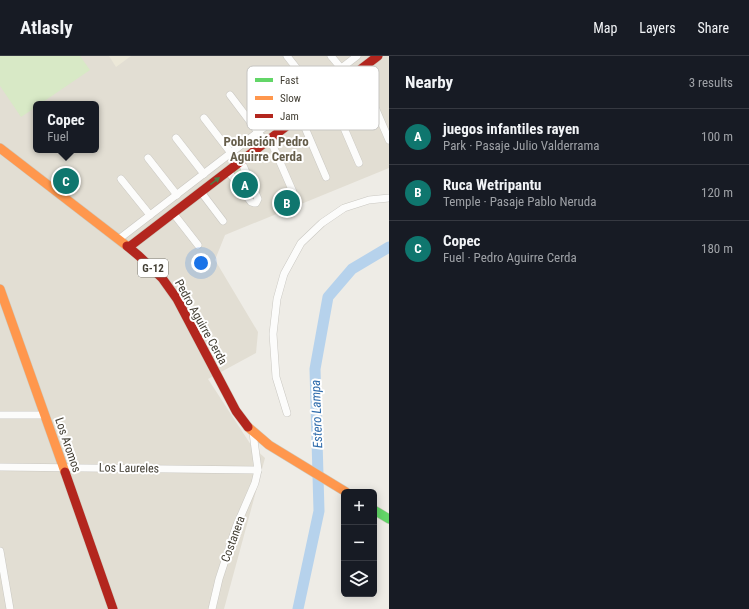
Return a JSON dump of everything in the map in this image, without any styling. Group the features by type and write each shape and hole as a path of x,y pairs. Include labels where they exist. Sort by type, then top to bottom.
{"street":[{"path":"287,56 295,66"},
{"path":"331,56 339,66"},
{"path":"344,66 357,56"},
{"path":"364,66 378,56"},
{"path":"230,95 247,116"},
{"path":"379,117 389,140"},
{"path":"204,118 231,153"},
{"path":"129,247 282,130"},
{"path":"306,130 326,177"},
{"path":"345,130 359,163"},
{"path":"118,240 259,131 263,138 269,140 293,192"},
{"path":"252,137 257,140 259,147"},
{"path":"176,138 204,174"},
{"name":"Pedro Aguirre Cerda","path":"0,148 129,247 148,263 162,278 172,291 236,411 244,424 253,433"},
{"path":"148,158 177,195"},
{"path":"228,171 251,202 256,203 258,199 241,161"},
{"path":"121,179 147,217 152,229"},
{"path":"201,192 223,221"},
{"path":"287,413 276,377 273,334 277,299 284,274 301,244 322,223 344,208 369,200 389,198"},
{"path":"173,213 198,245"},
{"name":"Los Aromos","path":"0,289 113,609"},
{"path":"0,415 45,415"},
{"path":"253,433 258,470"},
{"name":"G-12","path":"253,433 269,445 341,489"},
{"name":"Los Laureles","path":"0,467 258,470"},
{"name":"Costanera","path":"212,609 221,572 236,527 258,470"},
{"path":"377,512 389,519"},
{"path":"0,551 10,609"}],"shaded area":[{"path":"0,56 389,56 389,168 225,235 215,260 258,332 256,353 208,379 251,445 265,458 224,609 0,609"},
{"path":"109,56 131,56 116,67"}],"green space":[{"path":"0,56 80,56 90,70 44,101 33,101 33,109 21,117 0,86"},
{"path":"241,166 255,197 253,200 232,172"}],"waterway":[{"name":"Estero Lampa","path":"298,609 319,511 315,369 328,297 352,269 389,247"}],"traffic: fast":[{"path":"377,512 389,519"}],"traffic: slow":[{"path":"0,148 127,246"},
{"path":"0,289 65,472"},
{"path":"248,427 269,445 341,489"}],"traffic: jam":[{"path":"365,66 378,56"},
{"path":"129,247 282,130"},
{"path":"127,246 162,278 177,299 236,411 248,427"},
{"path":"65,472 113,609"}],"place":[{"name":"Copec","path":"66,181"},
{"name":"juegos infantiles rayen","path":"245,185"},
{"name":"Ruca Wetripantu","path":"287,203"}],"district":[{"name":"Población Pedro Aguirre Cerda","path":"266,148"}]}
